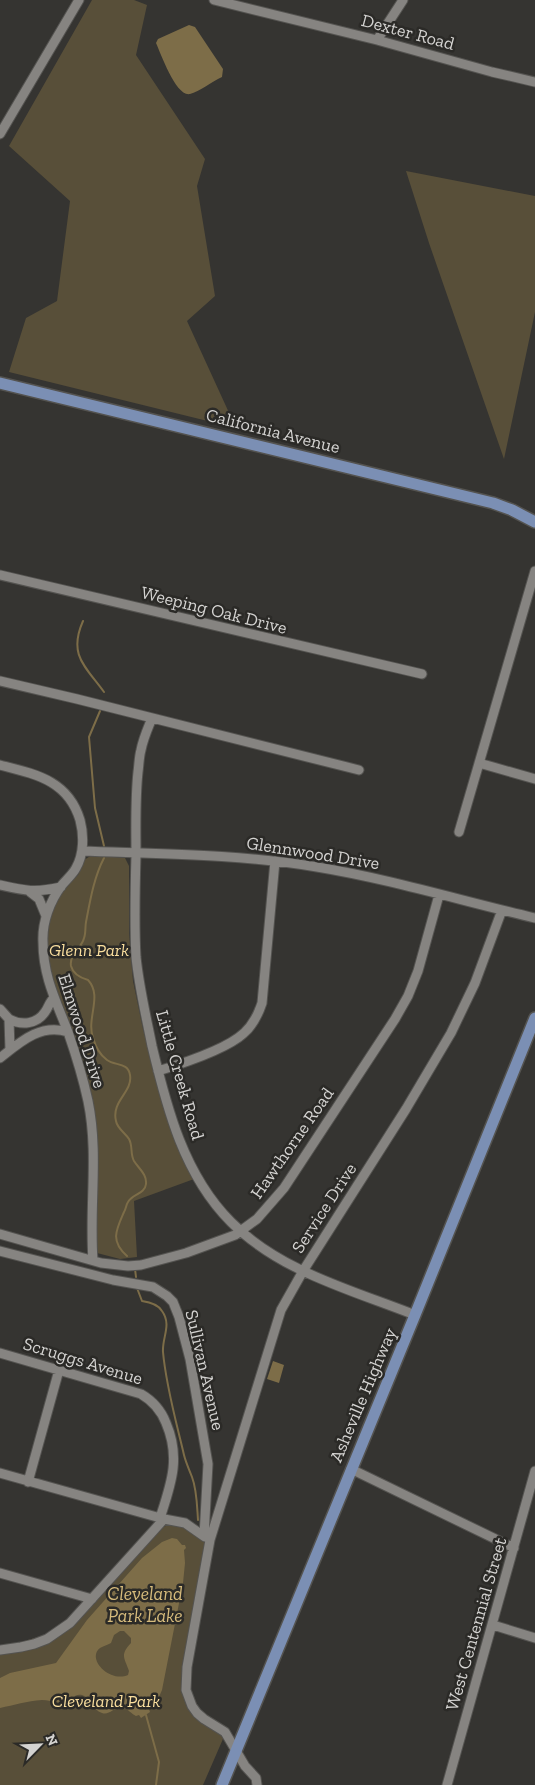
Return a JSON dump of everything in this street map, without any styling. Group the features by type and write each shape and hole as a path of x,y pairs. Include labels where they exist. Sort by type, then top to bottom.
{"main road":[{"name":"California Avenue","path":"0,383 479,499 512,510 535,522"},
{"name":"Asheville Highway","path":"222,1785 535,1018"}],"street":[{"path":"0,134 79,0"},
{"name":"Dexter Road","path":"214,0 377,40 535,82"},
{"path":"377,40 403,0"},
{"path":"459,832 535,571"},
{"name":"Weeping Oak Drive","path":"0,575 422,674"},
{"path":"0,681 359,770"},
{"name":"Little Creek Road","path":"152,718 140,751 136,797 134,907 136,959 144,1010 158,1071 175,1126 194,1173 211,1199 241,1232 270,1254 303,1271 415,1315"},
{"path":"479,763 535,779"},
{"path":"0,765 46,778 63,791 73,804 80,819 83,840 82,851"},
{"name":"Glennwood Drive","path":"82,851 275,861 358,874 535,918"},
{"name":"Elmwood Drive","path":"82,851 76,868 53,899 46,916 42,938 46,977 68,1032 84,1085 92,1126 94,1171 91,1227 93,1260"},
{"path":"158,1071 192,1060 234,1041 252,1025 258,1015 262,1003 275,861"},
{"path":"0,885 30,892 40,892 61,887"},
{"path":"30,892 39,899 46,916"},
{"name":"Hawthorne Road","path":"0,1234 114,1265 141,1265 186,1253 241,1232 257,1219 284,1188 395,1019 408,996 418,971 439,895"},
{"name":"Service Drive","path":"207,1538 275,1323 303,1271 401,1117 451,1033 474,983 502,910"},
{"path":"0,1010 9,1019 19,1023 30,1023 36,1021 45,1012 50,1001 54,998"},
{"path":"9,1019 10,1050"},
{"path":"0,1058 35,1033 51,1029 68,1032"},
{"name":"Sullivan Avenue","path":"0,1251 113,1280 153,1287 173,1302 180,1317 190,1359 208,1464 207,1538"},
{"name":"Scruggs Avenue","path":"0,1353 141,1394 160,1411 169,1430 175,1456 173,1474 162,1518"},
{"path":"28,1482 59,1370"},
{"path":"351,1469 514,1548"},
{"name":"West Centennial Street","path":"447,1785 535,1471"},
{"path":"0,1473 184,1523 207,1538 187,1667 186,1690 197,1713 224,1732 245,1766 256,1778 257,1785"},
{"path":"0,1650 21,1647 47,1638 70,1623 162,1518"},
{"path":"0,1573 92,1599"},
{"path":"493,1625 535,1638"}],"green space":[{"path":"92,0 134,0 147,5 136,55 205,159 197,186 215,296 187,321 236,428 9,372 26,318 57,301 70,201 9,146"},
{"path":"406,171 535,196 535,312 504,459 429,243"},
{"name":"Glenn Park","path":"92,855 125,858 129,866 129,933 133,981 160,1094 194,1179 134,1201 137,1257 120,1259 97,1253 94,1215 98,1143 91,1099 83,1062 55,987 46,954 49,921 56,902 65,888 78,875 84,860"},
{"name":"Cleveland Park","path":"177,1521 209,1543 187,1667 192,1706 226,1732 203,1785 0,1785 0,1648 59,1631 150,1533"}],"water":[{"path":"189,25 195,27 223,69 222,77 190,94 179,89 174,82 156,43 158,39"},
{"path":"273,1361 284,1365 279,1383 267,1379"},
{"name":"Cleveland Park Lake","path":"172,1538 185,1545 185,1563 183,1583 162,1690 155,1706 149,1709 150,1712 141,1718 139,1715 136,1716 127,1709 120,1707 105,1714 96,1709 82,1695 74,1696 64,1702 44,1700 0,1708 0,1678 10,1673 56,1663 87,1620 142,1558 162,1542","holes":["124,1631 131,1638 131,1643 124,1653 129,1671 128,1675 121,1677 114,1676 102,1669 96,1658 96,1653 100,1648 111,1643 114,1635"]}],"waterway":[{"path":"83,621 77,643 78,652 85,667 104,692"},
{"path":"100,711 89,737 95,808 104,846"},
{"path":"104,858 93,889 85,936 72,958 71,966 75,973 88,980 92,986 94,1000 91,1030 98,1050 110,1062 127,1068 130,1075 128,1087 116,1108 116,1121 119,1128 129,1139 133,1158 144,1174 146,1184 143,1190 128,1202 117,1230 116,1240 127,1256"},
{"path":"135,1269 136,1277"},
{"path":"137,1288 142,1301 158,1307 165,1316 166,1326 163,1352 166,1378 184,1455 195,1487 198,1520"},
{"path":"146,1715 159,1762 156,1785"}]}
